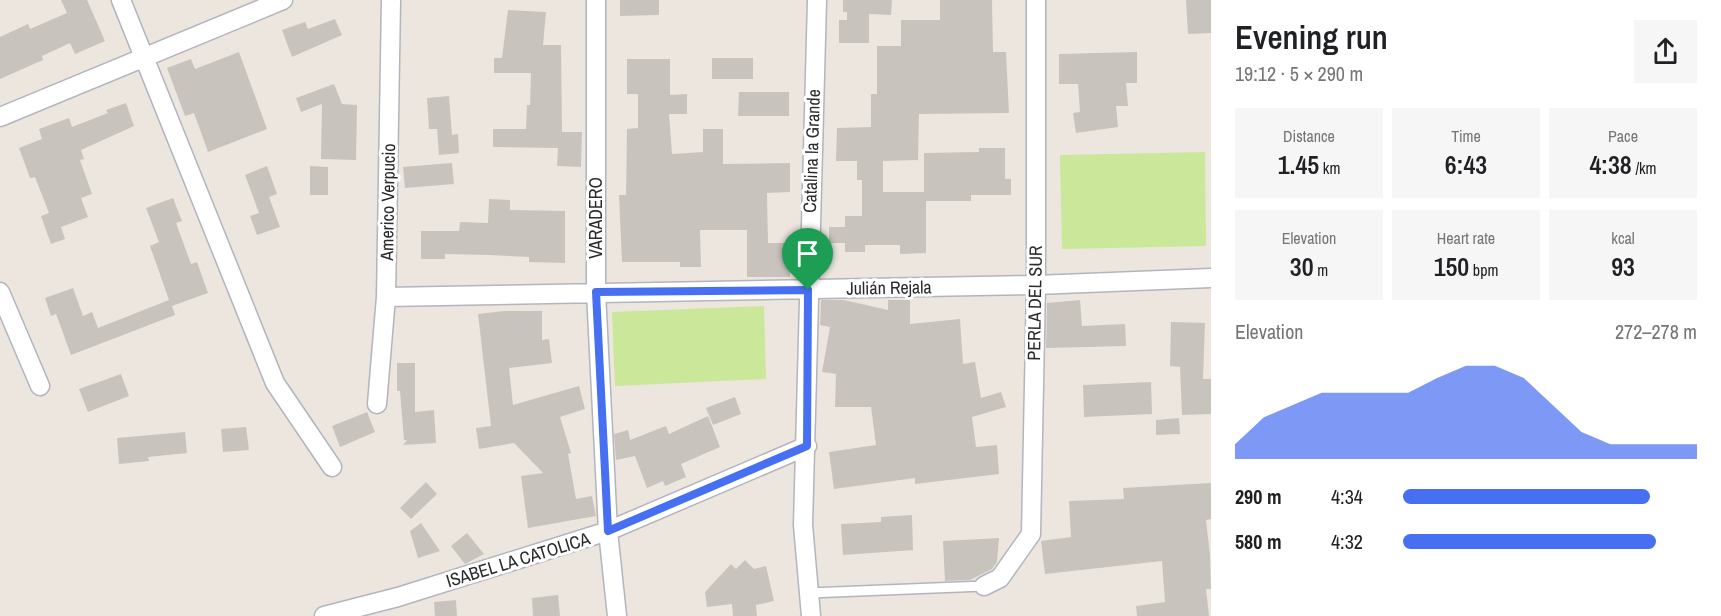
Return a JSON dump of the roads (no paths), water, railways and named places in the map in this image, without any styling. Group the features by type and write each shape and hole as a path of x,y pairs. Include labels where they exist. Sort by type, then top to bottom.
{"street":[{"path":"121,0 275,383 332,467"},
{"path":"0,117 283,0"},
{"name":"Americo Verpucio","path":"377,404 386,297 391,0"},
{"name":"VARADERO","path":"596,0 596,292 608,531 617,616"},
{"name":"Catalina la Grande","path":"811,616 803,525 807,446 808,290 817,0"},
{"name":"PERLA DEL SUR","path":"984,586 1000,578 1031,534 1036,285 1036,0"},
{"name":"Julián Rejala","path":"386,297 1036,285 1211,278"},
{"path":"0,292 40,386"},
{"name":"ISABEL LA CATOLICA","path":"324,616 399,597 608,531 807,446"}],"lane":[{"path":"809,593 984,586"}]}
